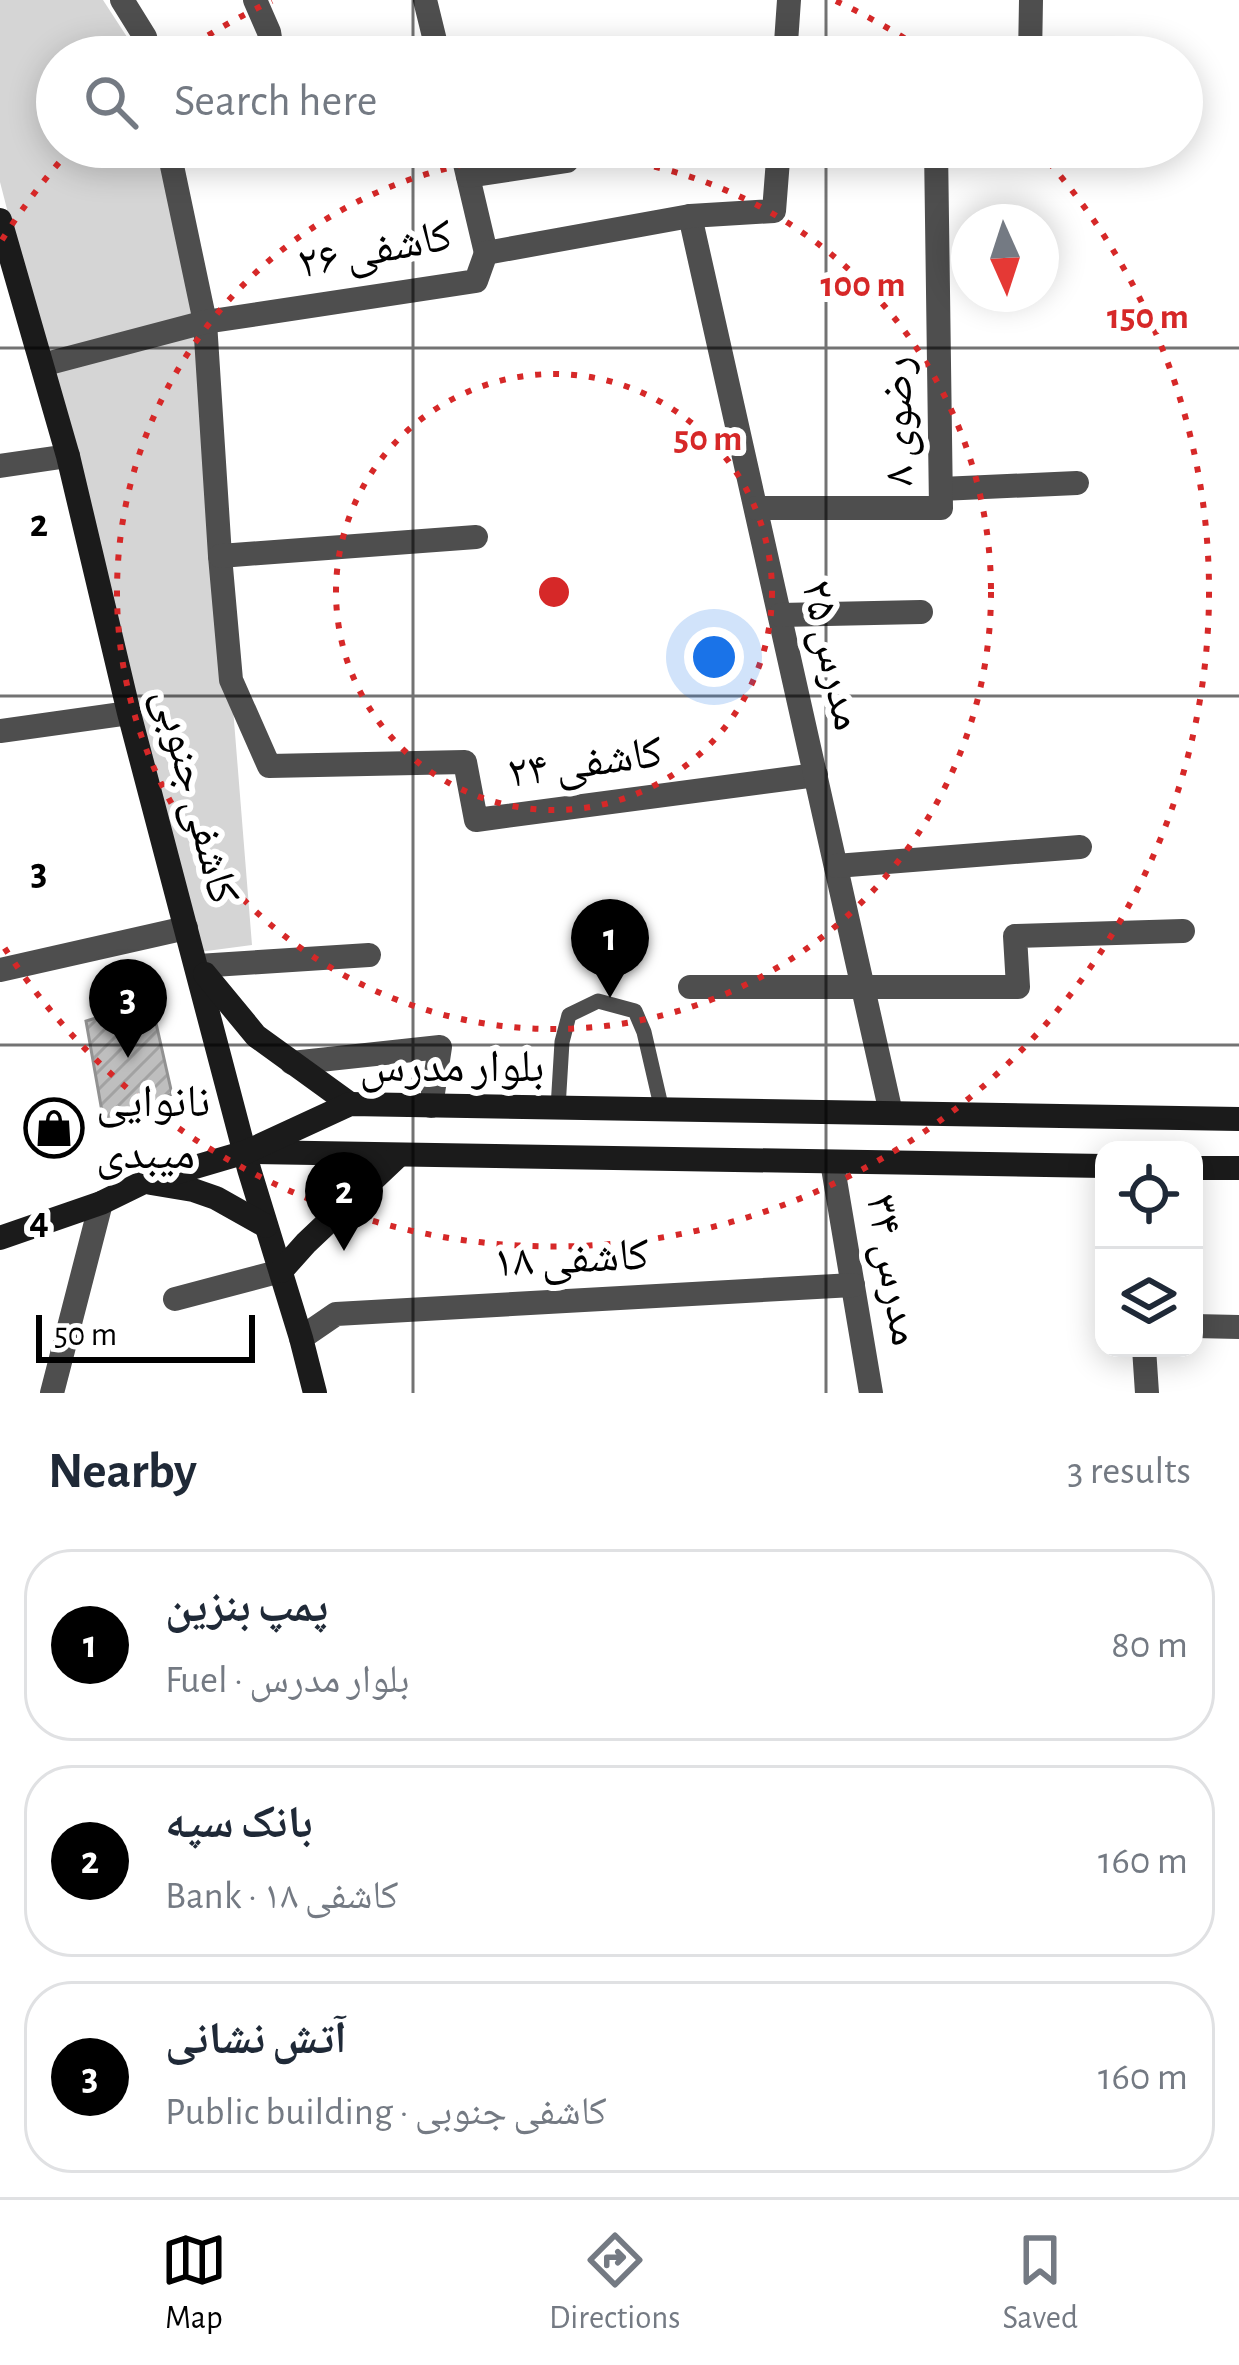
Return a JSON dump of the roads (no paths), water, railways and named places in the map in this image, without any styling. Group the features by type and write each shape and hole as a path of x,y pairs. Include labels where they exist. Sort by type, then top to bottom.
{"main road":[{"name":"کاشفی جنوبی","path":"2,233 68,456 129,712 315,1393"},
{"path":"198,965 256,1036 350,1104"},
{"name":"بلوار مدرس","path":"246,1152 350,1104 1239,1119"},
{"path":"0,1238 101,1203 144,1182 246,1152"},
{"name":"بلوار مدرس","path":"246,1152 1095,1166"},
{"path":"281,1271 400,1155"},
{"path":"1203,1168 1239,1168"},
{"path":"144,1182 216,1198 266,1226"}],"street":[{"path":"122,0 145,36"},
{"path":"255,0 270,36"},
{"path":"425,0 434,36"},
{"path":"786,36 789,0"},
{"path":"1030,36 1031,0"},
{"path":"172,168 205,322 220,556 476,537"},
{"path":"466,168 486,253"},
{"path":"468,176 521,168"},
{"name":"کاشفی ۲۶","path":"205,322 476,281 486,253 690,216 774,211 777,168"},
{"name":"رضوی ۸","path":"756,508 941,508 936,168"},
{"name":"مدرس ۲۵","path":"690,216 891,1113"},
{"path":"42,365 205,322"},
{"path":"0,466 68,456"},
{"path":"941,489 1077,483"},
{"name":"کاشفی ۲۴","path":"220,556 231,680 268,766 465,762 476,820 816,775"},
{"path":"780,615 921,612"},
{"path":"0,731 129,712"},
{"path":"836,866 1080,848"},
{"path":"0,970 186,928"},
{"path":"690,987 1018,987 1015,936 1183,932"},
{"path":"198,965 369,955"},
{"path":"292,1064 440,1047 431,1106"},
{"name":"مدرس ۳۴","path":"832,1162 871,1393"},
{"path":"52,1393 101,1203"},
{"path":"176,1298 281,1271"},
{"name":"کاشفی ۱۸","path":"301,1337 336,1314 853,1285"},
{"path":"1203,1326 1239,1327"},
{"path":"1145,1357 1147,1393"}],"lane":[{"path":"558,1108 562,1042 569,1015 598,1001 635,1011 662,1109"}],"place":[{"name":"پمپ بنزین","path":"610,998"},
{"name":"آتش نشانی","path":"128,1058"},
{"name":"نانوایی میبدی","path":"54,1128"},
{"name":"بانک سپه","path":"344,1251"}]}
